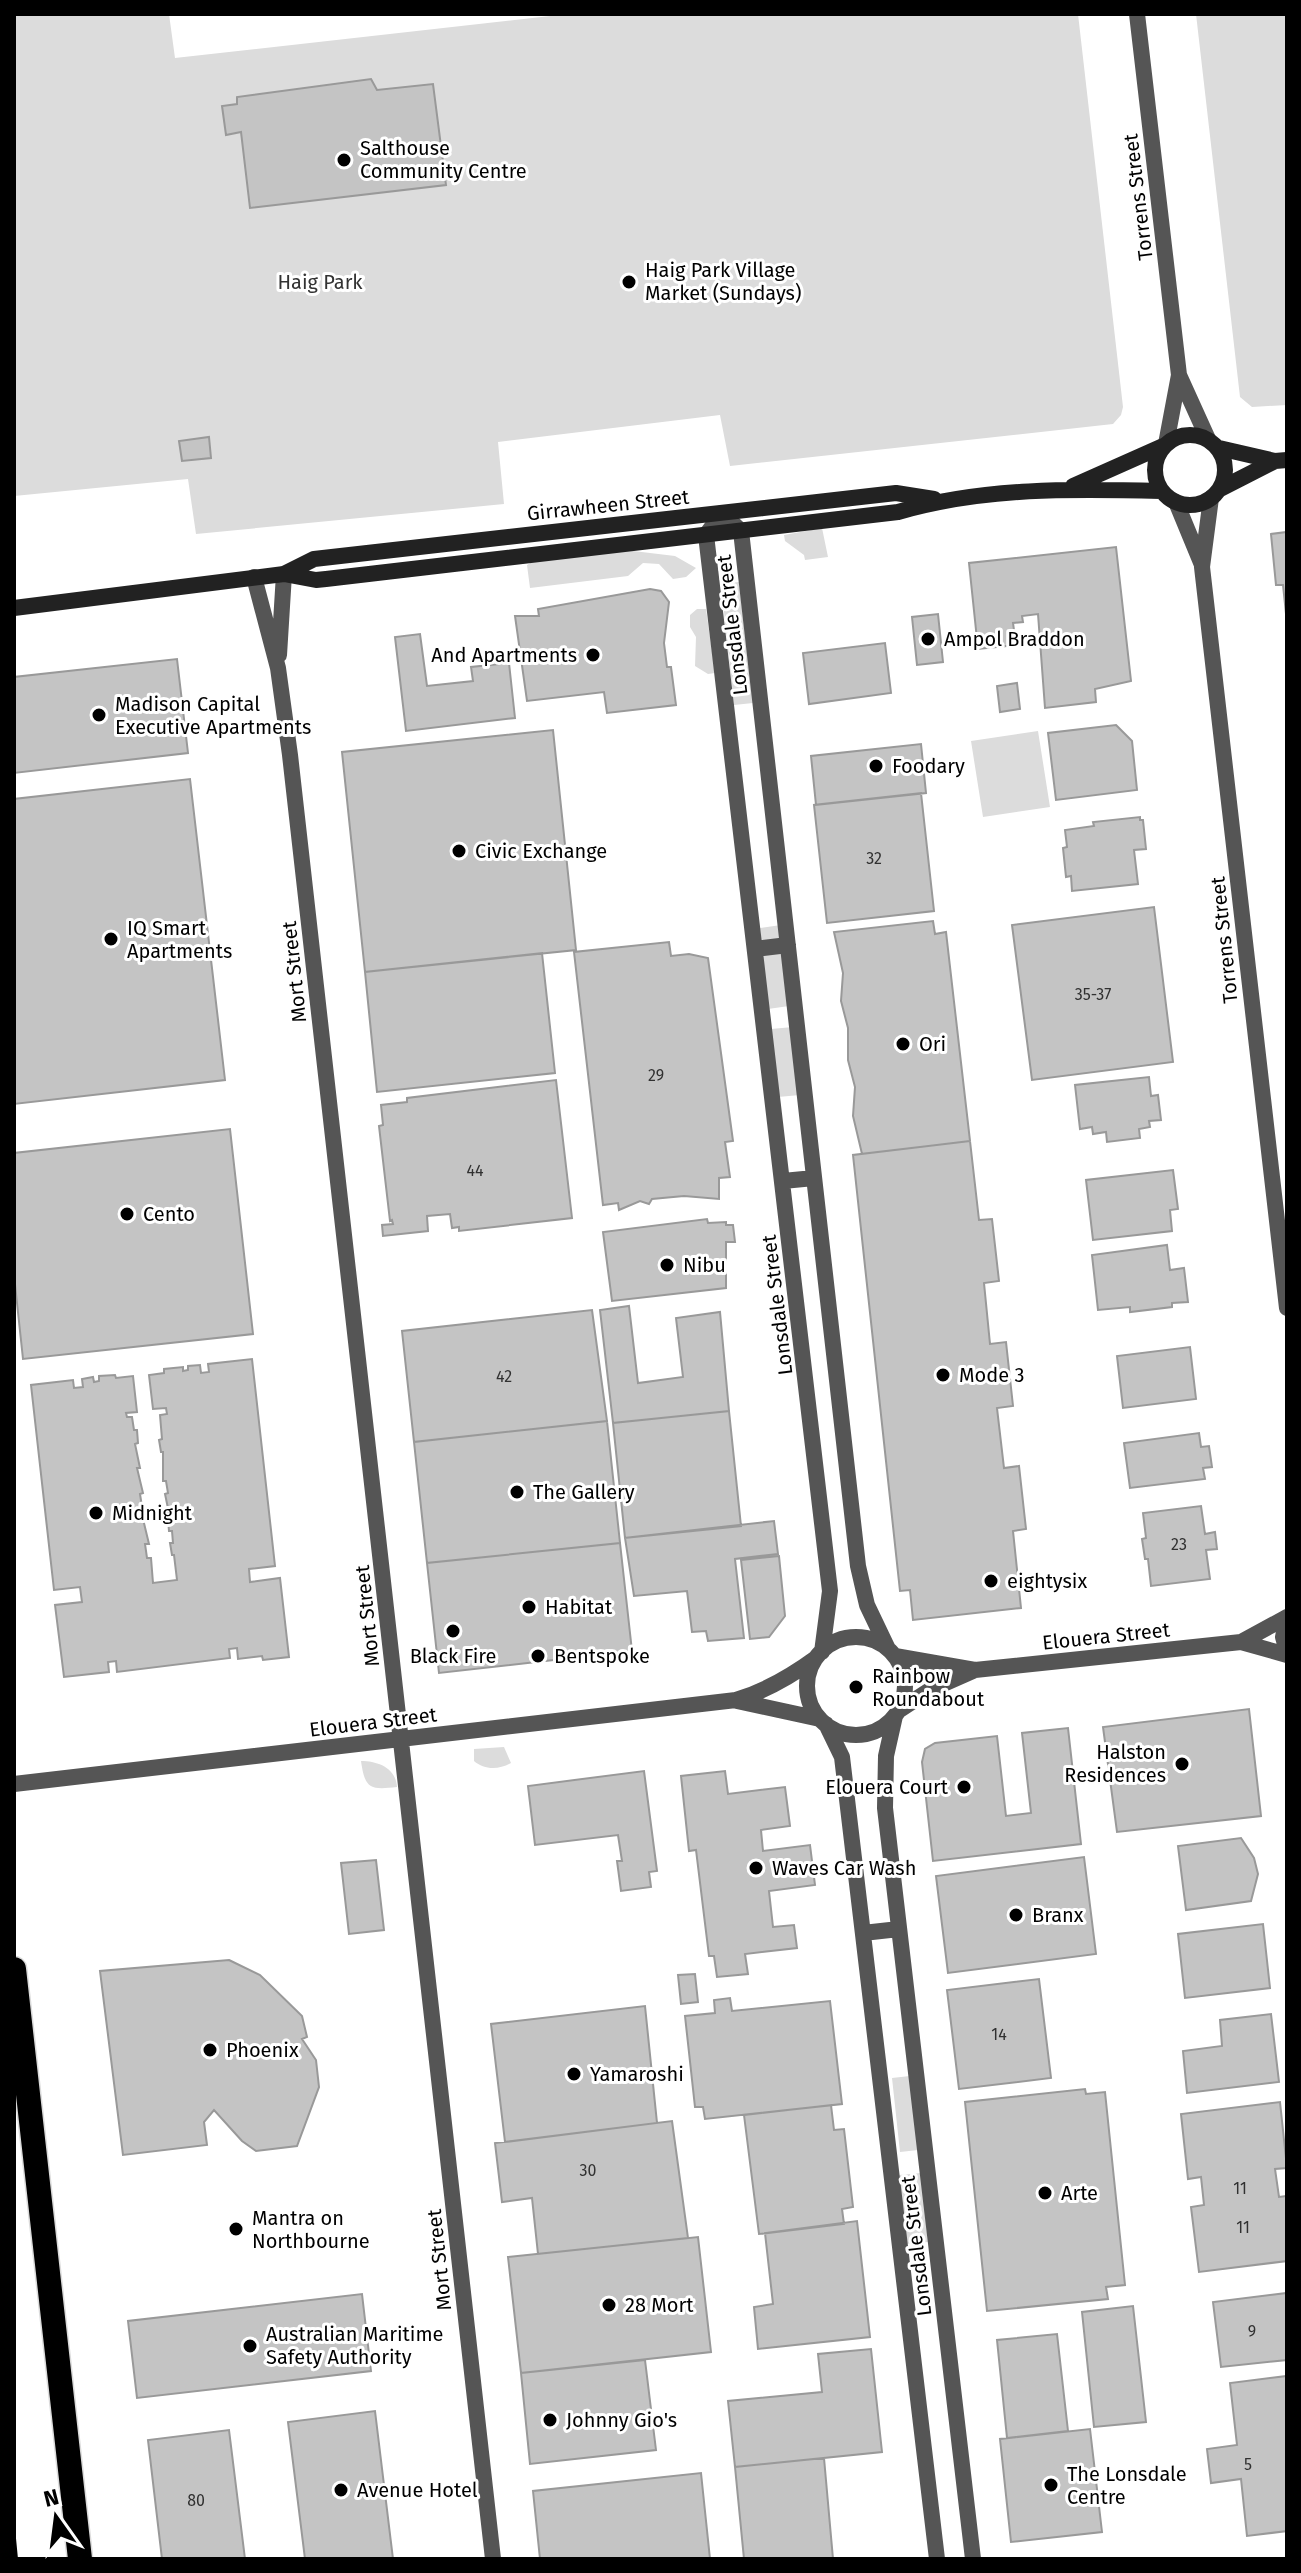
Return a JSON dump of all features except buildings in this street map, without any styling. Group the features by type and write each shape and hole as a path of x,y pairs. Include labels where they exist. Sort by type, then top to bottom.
{"highway":[{"path":"14,1969 80,2559"}],"street":[{"name":"Torrens Street","path":"1137,14 1179,375 1164,445"},
{"name":"Torrens Street","path":"1179,375 1214,444"},
{"path":"1186,434 1281,460 1194,505 1176,502 1161,491 1154,467 1164,445 1186,434"},
{"path":"1214,444 1226,465 1216,494"},
{"name":"Girrawheen Street","path":"1067,488 1164,445"},
{"name":"Girrawheen Street","path":"14,608 254,577 284,574 316,580 741,531 898,512 939,500 1067,488 1161,491"},
{"name":"Girrawheen Street","path":"284,574 314,559 896,493 939,500"},
{"name":"Torrens Street","path":"1202,567 1216,494"},
{"name":"Torrens Street","path":"1176,502 1202,567 1287,1308"},
{"name":"Lonsdale Street","path":"819,1655 830,1591 706,535 722,513 741,531 861,1588 891,1653"},
{"name":"Mort Street","path":"278,668 284,574"},
{"name":"Mort Street","path":"254,577 278,668 493,2559"},
{"path":"755,949 788,945"},
{"path":"783,1181 814,1178"},
{"path":"811,1424 842,1420"},
{"path":"1287,1617 1283,1637 1287,1653"},
{"name":"Elouera Street","path":"1241,1642 1287,1617"},
{"path":"860,1638 877,1642 891,1653 905,1682 903,1698 896,1714 885,1726 861,1734 844,1733 823,1721 812,1707 808,1691 809,1674 819,1655 835,1642 860,1638"},
{"name":"Elouera Street","path":"891,1653 975,1670 1241,1642 1287,1653"},
{"name":"Elouera Street","path":"14,1784 736,1700 762,1692 785,1680 819,1655"},
{"name":"Elouera Street","path":"896,1714 930,1690 975,1670"},
{"name":"Elouera Street","path":"736,1700 823,1721"},
{"name":"Lonsdale Street","path":"896,1714 888,1741 884,1786 973,2559"},
{"name":"Lonsdale Street","path":"823,1721 842,1757 937,2559"},
{"path":"863,1933 899,1929"}],"green space":[{"name":"Haig Park","path":"14,14 169,14 175,58 568,14 1078,14 1123,407 1121,415 1113,424 730,466 720,415 498,442 504,504 196,534 188,479 14,496"},
{"path":"1196,14 1287,14 1287,405 1252,407 1240,397"},
{"path":"822,528 828,557 805,560 804,555 785,541 784,535"},
{"path":"625,550 675,556 696,568 686,577 673,579 659,564 643,563 628,576 530,588 527,565 532,562"},
{"path":"739,582 753,703 734,705 721,584"},
{"path":"697,609 706,609 715,673 708,674 695,666 696,637 690,627 690,615"},
{"path":"1038,731 1050,807 983,817 971,741"},
{"path":"781,925 789,1006 768,1009 760,928"},
{"path":"793,1027 800,1095 778,1097 771,1029"},
{"path":"504,1747 511,1763 497,1768 474,1761 474,1749"},
{"path":"361,1761 374,1762 390,1770 397,1787 370,1786"},
{"path":"910,2076 918,2150 900,2152 892,2078"},
{"path":"921,2173 928,2242 905,2244 899,2175"}],"tram line":[{"path":"14,2528 17,2559"}],"place":[{"name":"Salthouse Community Centre","path":"344,160"},
{"name":"Haig Park Village Market (Sundays)","path":"629,282"},
{"name":"Ampol Braddon","path":"928,639"},
{"name":"And Apartments","path":"593,655"},
{"name":"Madison Capital Executive Apartments","path":"99,715"},
{"name":"Foodary","path":"876,766"},
{"name":"Civic Exchange","path":"459,851"},
{"name":"IQ Smart Apartments","path":"111,939"},
{"name":"Ori","path":"903,1044"},
{"name":"Cento","path":"127,1214"},
{"name":"Nibu","path":"667,1265"},
{"name":"Mode 3","path":"943,1375"},
{"name":"The Gallery","path":"517,1492"},
{"name":"Midnight","path":"96,1513"},
{"name":"eightysix","path":"991,1581"},
{"name":"Habitat","path":"529,1607"},
{"name":"Black Fire","path":"453,1631"},
{"name":"Bentspoke","path":"538,1656"},
{"name":"Rainbow Roundabout","path":"856,1687"},
{"name":"Halston Residences","path":"1182,1764"},
{"name":"Elouera Court","path":"964,1787"},
{"name":"Waves Car Wash","path":"756,1868"},
{"name":"Branx","path":"1016,1915"},
{"name":"Phoenix","path":"210,2050"},
{"name":"Yamaroshi","path":"574,2074"},
{"name":"Arte","path":"1045,2193"},
{"name":"Mantra on Northbourne","path":"236,2229"},
{"name":"28 Mort","path":"609,2305"},
{"name":"Australian Maritime Safety Authority","path":"250,2346"},
{"name":"Johnny Gio's","path":"550,2420"},
{"name":"The Lonsdale Centre","path":"1051,2485"},
{"name":"Avenue Hotel","path":"341,2490"}]}
